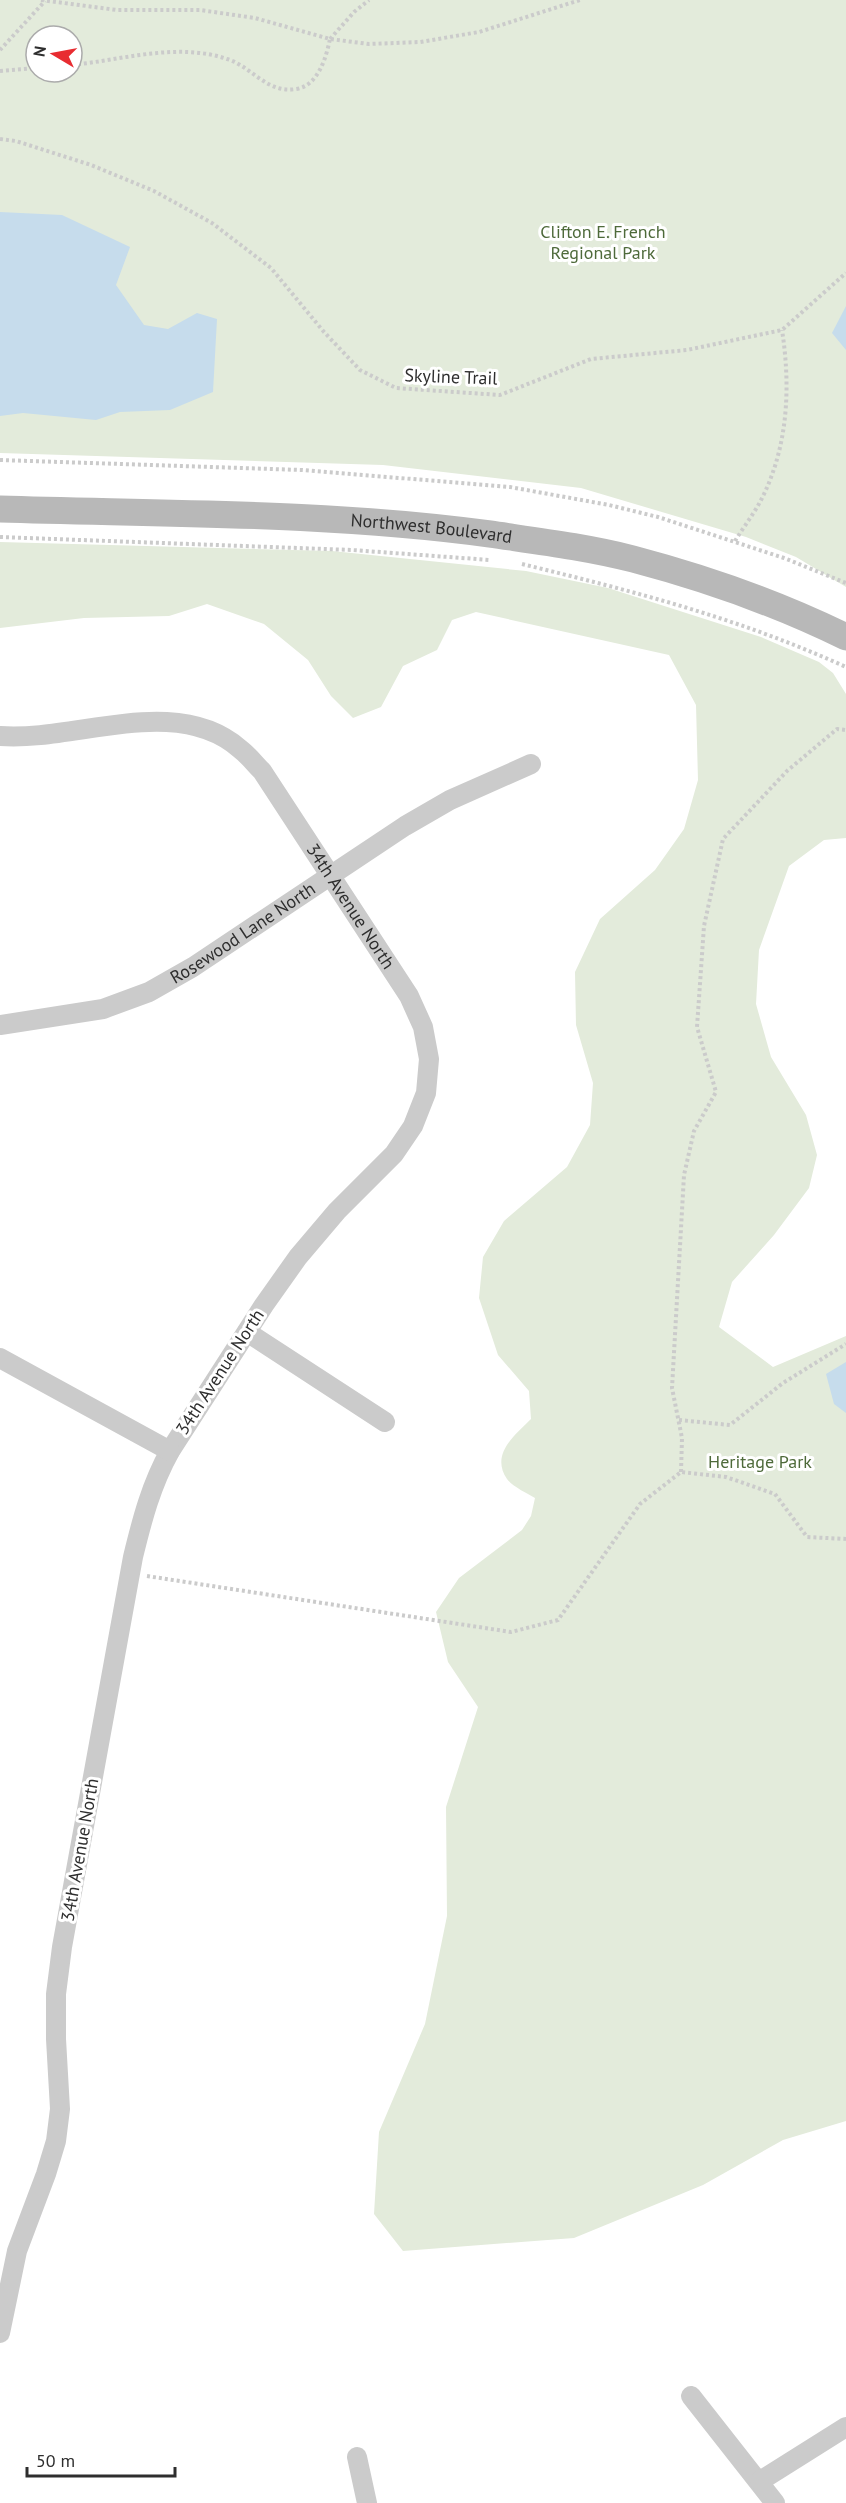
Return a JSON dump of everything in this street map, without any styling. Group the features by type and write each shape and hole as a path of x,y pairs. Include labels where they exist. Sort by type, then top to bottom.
{"main road":[{"name":"Northwest Boulevard","path":"0,509 341,519 442,528 538,541 643,562 727,589 846,636"}],"street":[{"name":"34th Avenue North","path":"0,736 51,734 144,721 178,722 209,731 239,747 262,771 414,1006 423,1027 429,1059 426,1094 413,1126 394,1154 337,1211 298,1257 170,1451 144,1510 130,1573 62,1947 56,1994 60,2109 56,2141 17,2251 0,2333"},
{"name":"Rosewood Lane North","path":"0,1025 52,1019 103,1009 149,992 193,967 405,826 450,800 531,764"},
{"path":"247,1332 386,1422"},
{"path":"0,1358 170,1451"},
{"path":"692,2396 775,2503"},
{"path":"760,2481 846,2427"},
{"path":"357,2457 367,2503"}],"path":[{"path":"84,63 192,51 228,59 280,90 298,89 310,82 326,61 330,39 354,12 369,0"},
{"path":"0,50 43,1 117,10 200,10 255,18 330,39 369,44 420,42 479,32 580,0"},
{"path":"0,71 24,69"},
{"name":"Skyline Trail","path":"0,140 16,141 91,165 154,191 212,223 272,268 324,332 360,370 396,388 500,394 591,359 687,350 782,330 846,273"},
{"path":"735,541 761,501 778,459 786,417 788,369 782,330"},
{"path":"0,460 302,470 499,486 619,508 735,541 846,583"},
{"path":"0,537 352,550 500,560"},
{"path":"512,561 626,589 708,613 790,642 846,667"},
{"path":"681,1472 682,1438 672,1388 684,1175 694,1131 716,1092 697,1027 705,926 723,839 787,771 837,729 846,730"},
{"path":"679,1420 730,1425 783,1383 846,1344"},
{"path":"130,1573 511,1632 558,1620 640,1504 681,1472 726,1477 775,1494 807,1537 846,1539"}],"green space":[{"name":"Clifton E. French Regional Park","path":"0,0 846,0 846,587 796,557 746,537 581,488 383,465 0,453"},
{"name":"Heritage Park","path":"0,542 332,551 526,571 608,588 761,637 819,662 833,673 846,694 846,838 824,840 789,866 759,950 756,1004 771,1057 806,1115 817,1155 809,1188 774,1235 732,1282 719,1327 773,1367 846,1336 846,2121 783,2140 703,2185 574,2238 403,2251 374,2214 379,2132 425,2024 447,1916 446,1807 478,1707 448,1662 436,1612 459,1578 522,1530 531,1516 535,1498 510,1482 502,1470 503,1453 512,1438 531,1419 529,1391 498,1355 479,1298 483,1257 504,1221 567,1167 590,1125 593,1083 576,1025 575,972 600,919 655,870 684,829 698,780 696,705 669,655 476,612 452,620 437,650 403,666 381,707 353,718 331,696 308,660 264,624 207,604 169,616 84,618 0,628"}],"water":[{"path":"0,212 62,215 130,247 116,285 144,325 168,329 197,313 217,319 213,392 170,410 120,412 96,420 23,413 0,416"},
{"path":"846,306 846,350 832,333"},
{"path":"846,1362 846,1413 834,1404 826,1374"}]}
